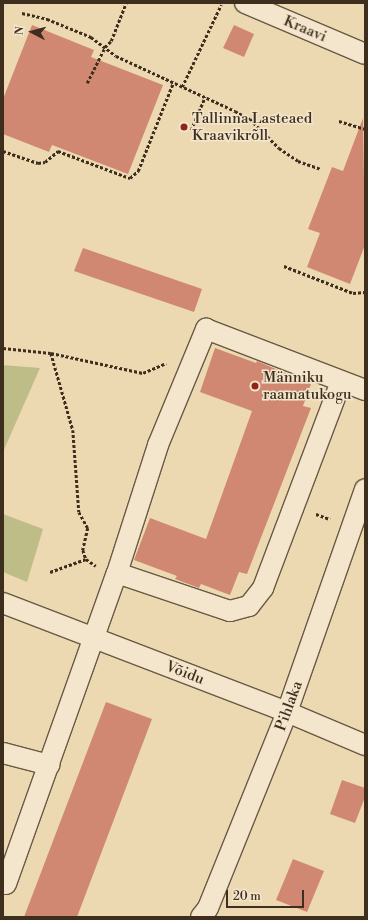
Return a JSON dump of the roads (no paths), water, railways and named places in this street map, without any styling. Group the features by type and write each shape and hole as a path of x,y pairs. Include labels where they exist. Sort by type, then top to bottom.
{"street":[{"name":"Kraavi","path":"245,3 365,54"},
{"path":"6,884 96,638 158,445 206,329 365,390"},
{"path":"117,573 230,611 249,606 264,588 341,382"},
{"name":"Pihlaka","path":"201,917 208,908 287,712 365,489"},
{"name":"Võidu","path":"3,603 287,712 365,745"},
{"path":"3,753 49,765"}],"place":[{"name":"Tallinna Lasteaed Kraavikrõll","path":"184,127"},
{"name":"Männiku raamatukogu","path":"255,386"}]}
